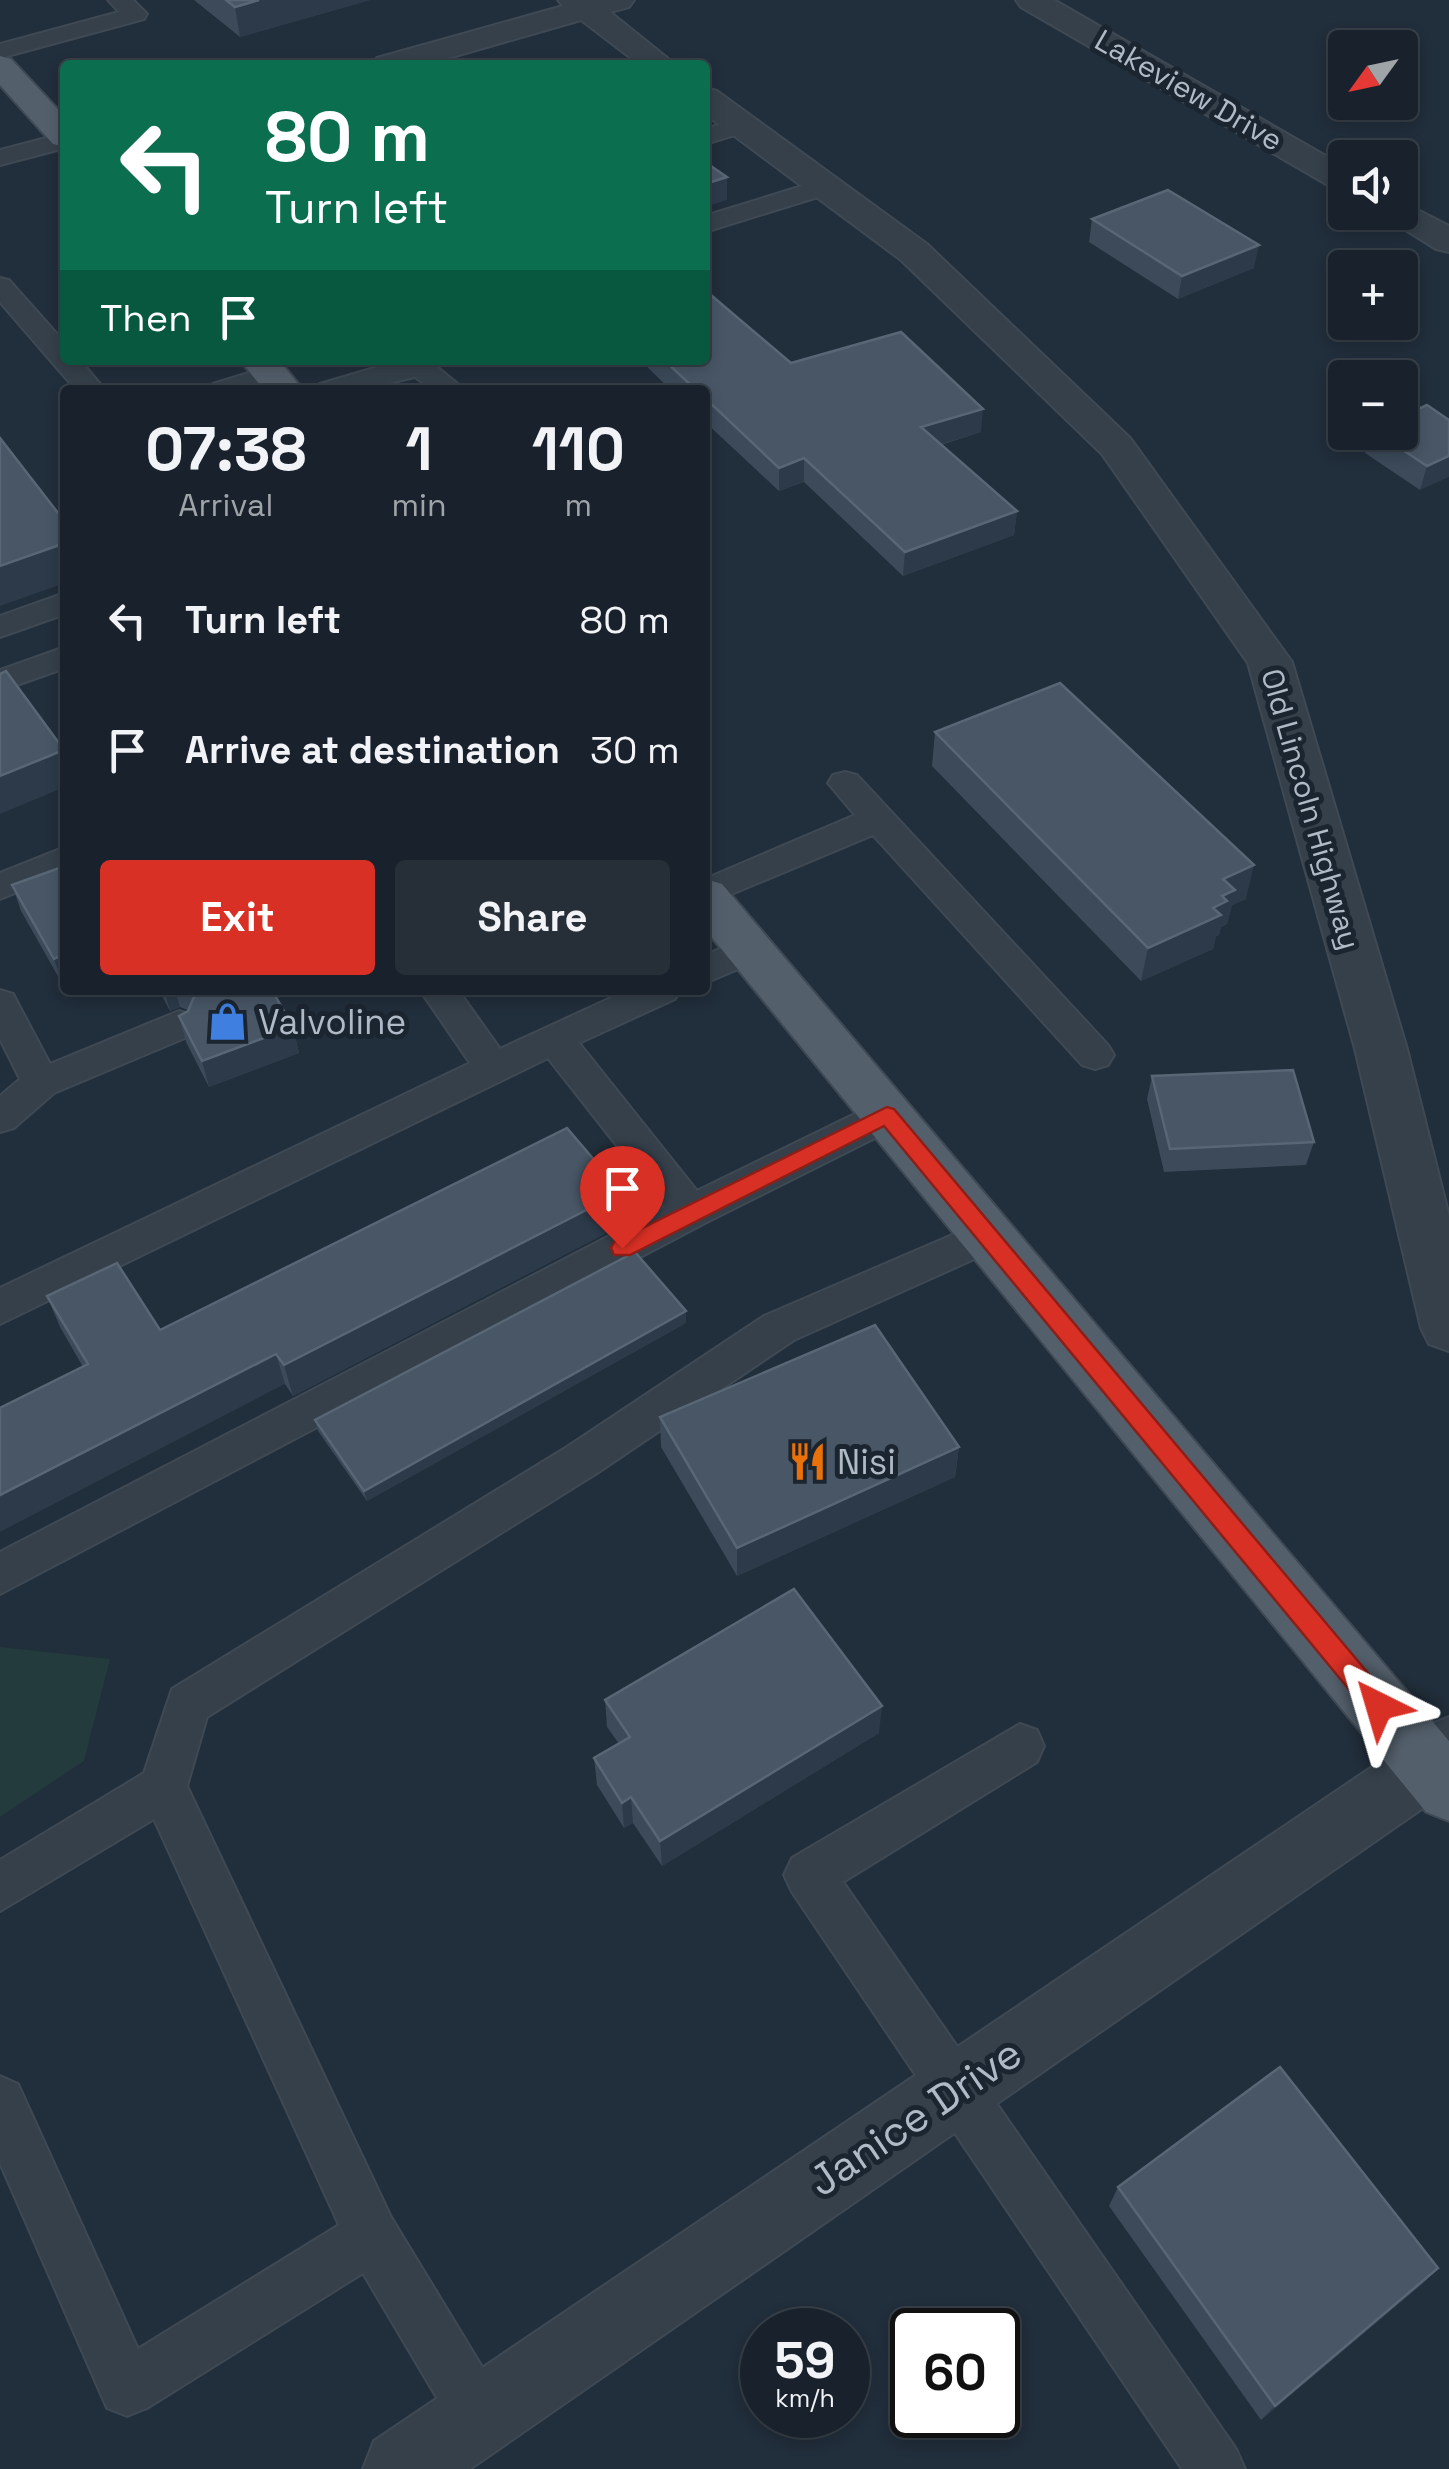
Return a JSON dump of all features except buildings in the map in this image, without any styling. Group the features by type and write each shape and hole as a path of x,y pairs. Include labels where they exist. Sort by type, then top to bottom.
{"main road":[{"path":"0,66 60,132"},
{"path":"710,909 727,960 887,1115 1442,1768"}],"street":[{"path":"404,60 579,5 618,0"},
{"name":"Lakeview Drive","path":"1032,0 1328,170"},
{"path":"579,5 653,60"},
{"name":"Old Lincoln Highway","path":"710,107 723,131 825,187 914,252 1116,446 1270,662 1381,1048 1447,1315"},
{"path":"1418,222 1449,240"},
{"name":"Janice Drive","path":"402,2469 956,2089 1442,1768"}],"lane":[{"path":"0,51 136,14 127,1"},
{"path":"0,158 60,140"},
{"path":"710,222 825,187"},
{"path":"0,286 60,355"},
{"path":"68,365 86,385"},
{"path":"347,385 421,368 445,385"},
{"path":"238,385 271,375"},
{"path":"0,628 60,606"},
{"path":"0,681 60,659"},
{"path":"845,783 1095,1055"},
{"path":"710,892 878,819"},
{"path":"0,887 60,862"},
{"path":"442,995 494,1068"},
{"path":"0,1307 651,995"},
{"path":"0,1003 41,1082"},
{"path":"0,1118 41,1082 179,1025"},
{"path":"554,1039 691,1212"},
{"path":"0,1574 691,1212 887,1115"},
{"path":"0,1888 163,1787 188,1704 582,1460 780,1328 988,1236"},
{"path":"1020,1746 809,1875 1216,2469"},
{"path":"163,1787 372,2236 479,2414"},
{"path":"0,2102 127,2388 372,2236"}],"green space":[{"path":"0,1647 110,1659 84,1761 0,1817"}],"place":[{"name":"Valvoline","path":"228,1022"},
{"name":"Nisi","path":"807,1462"}],"route":[{"path":"622,1248 887,1115 1379,1706"}]}
